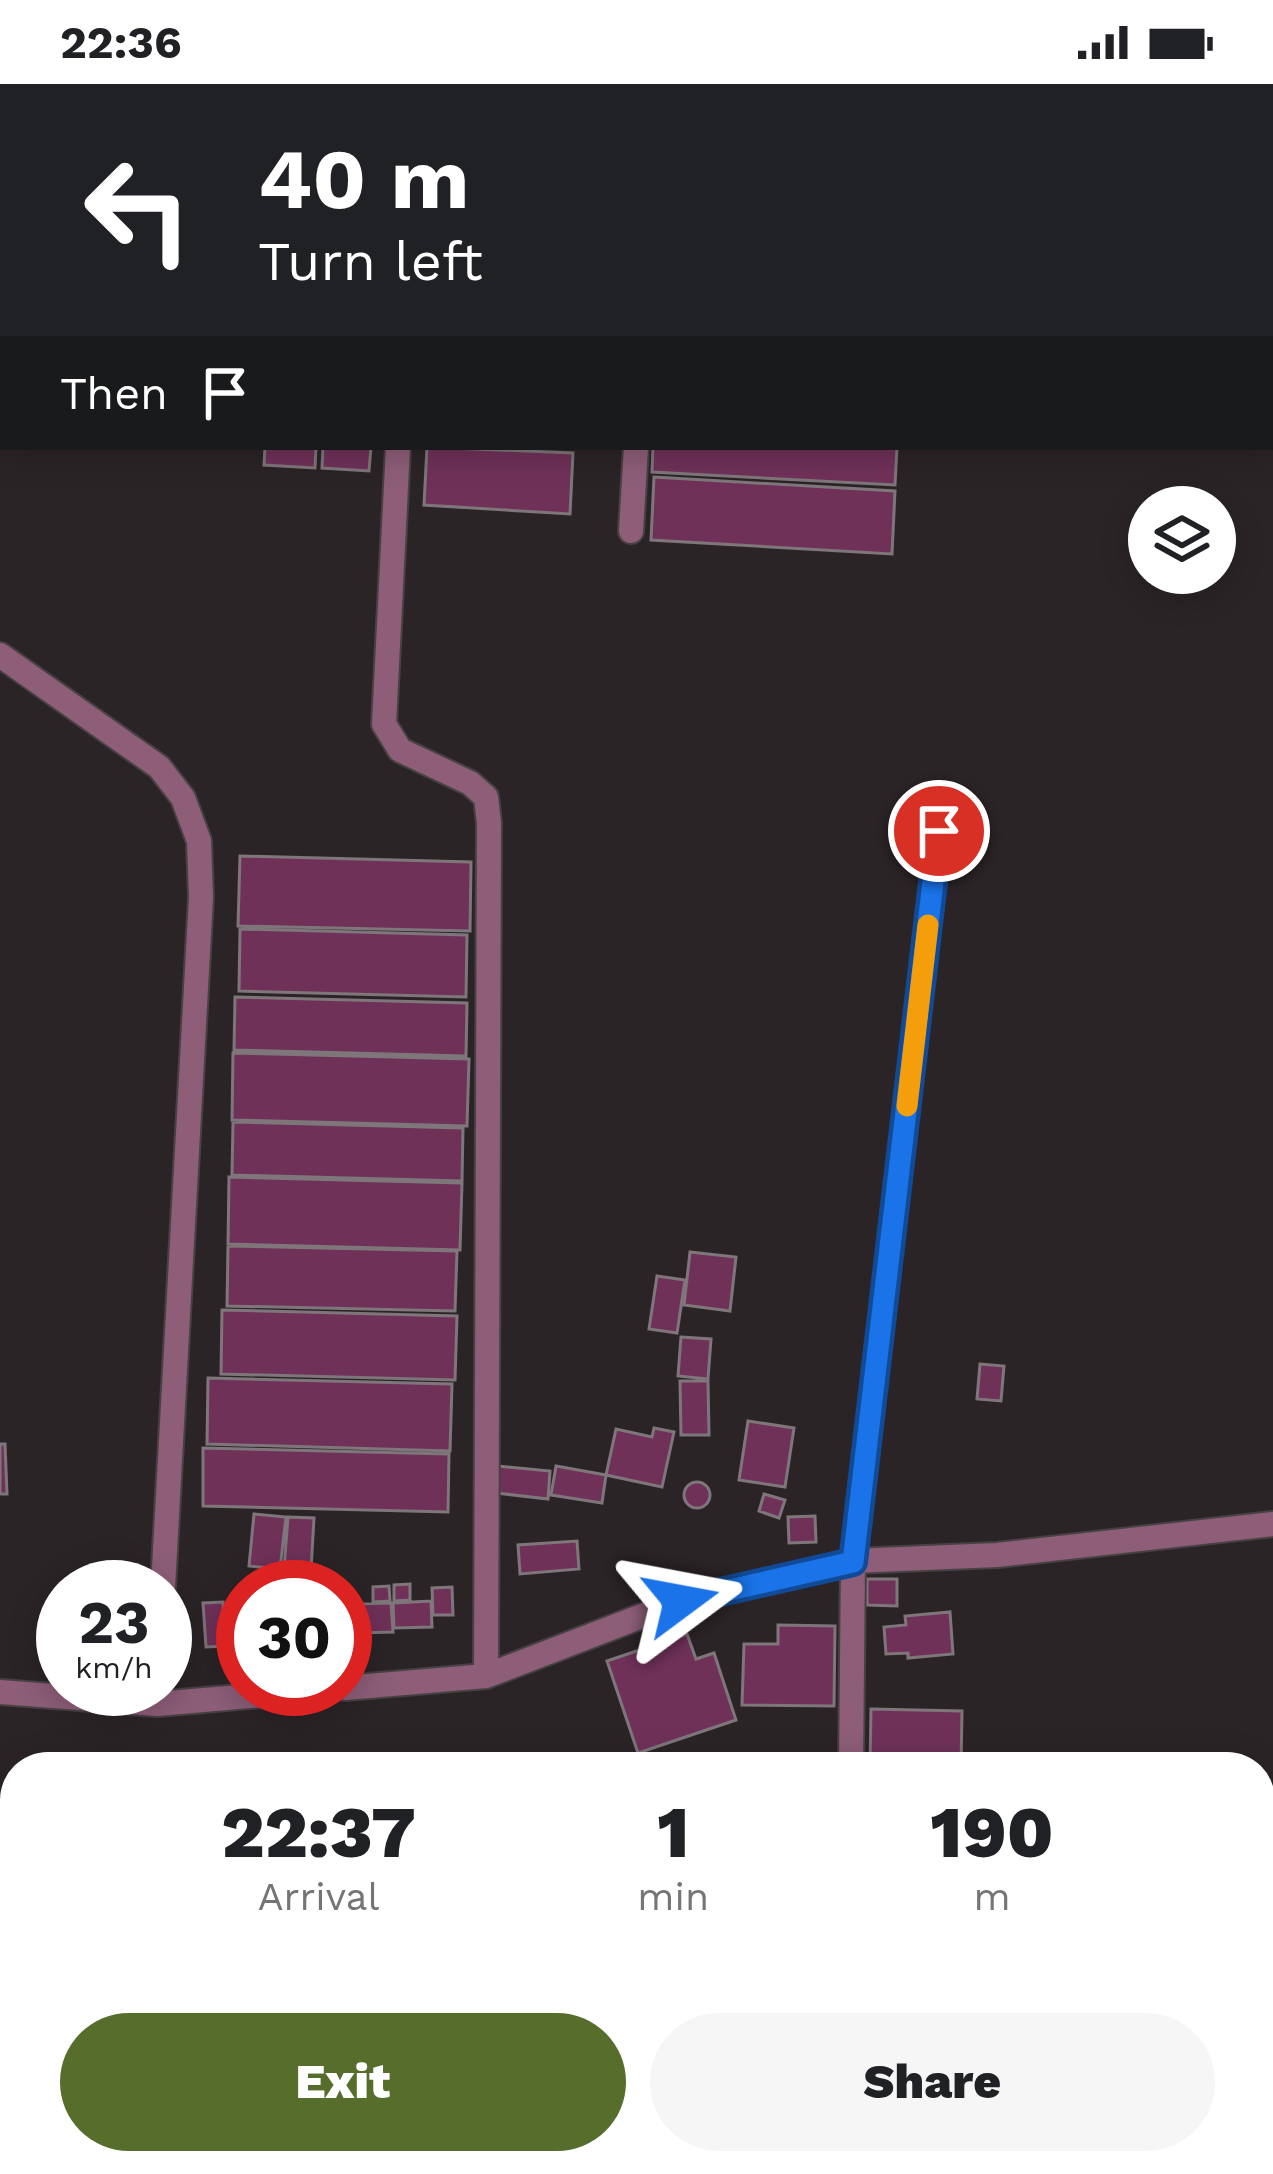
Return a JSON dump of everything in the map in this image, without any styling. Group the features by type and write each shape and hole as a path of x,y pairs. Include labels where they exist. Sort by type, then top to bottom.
{"street":[{"path":"398,450 384,724 400,751 470,783 486,797 490,824 486,1676"},
{"path":"631,531 636,450"},
{"path":"0,655 159,767 183,798 199,841 201,897 165,1560"},
{"path":"372,1686 486,1676 681,1601 853,1562 997,1555 1273,1524"},
{"path":"851,1752 853,1562"},
{"path":"0,1692 36,1693"}],"lane":[{"path":"853,1562 939,831"}],"building":[{"path":"265,450 316,450 315,468 264,465"},
{"path":"323,450 371,450 369,471 322,468"},
{"path":"427,450 573,453 570,514 424,505"},
{"path":"653,450 897,450 895,485 652,472"},
{"path":"654,477 895,491 892,554 651,540"},
{"path":"240,856 471,862 470,931 238,926"},
{"path":"240,929 467,935 466,997 239,991"},
{"path":"235,997 467,1003 466,1056 234,1050"},
{"path":"233,1053 469,1059 467,1126 232,1120"},
{"path":"233,1122 463,1128 462,1181 232,1175"},
{"path":"229,1177 462,1183 460,1250 228,1244"},
{"path":"228,1246 457,1251 455,1311 227,1306"},
{"path":"690,1252 736,1257 730,1311 684,1305"},
{"path":"657,1276 685,1280 677,1333 649,1329"},
{"path":"222,1310 457,1316 455,1380 221,1374"},
{"path":"681,1337 711,1339 708,1379 678,1376"},
{"path":"980,1364 1004,1366 1001,1401 977,1399"},
{"path":"208,1378 452,1384 450,1451 207,1444"},
{"path":"680,1381 708,1381 709,1435 681,1435"},
{"path":"748,1421 794,1428 785,1487 739,1480"},
{"path":"654,1428 674,1432 662,1487 606,1475 616,1429 652,1437"},
{"path":"0,1444 5,1444 7,1494 0,1494"},
{"path":"203,1448 449,1454 448,1512 203,1506"},
{"path":"498,1466 550,1471 548,1499 496,1493"},
{"path":"556,1466 606,1475 602,1503 551,1495"},
{"path":"697,1482 710,1495 697,1508 684,1495"},
{"path":"764,1494 785,1500 779,1518 759,1511"},
{"path":"254,1514 286,1517 281,1560 250,1560"},
{"path":"815,1516 816,1542 789,1543 788,1517"},
{"path":"288,1517 314,1518 312,1560 285,1560"},
{"path":"577,1541 579,1569 520,1574 518,1545"},
{"path":"867,1579 897,1579 897,1606 867,1605"},
{"path":"410,1584 410,1600 394,1601 394,1585"},
{"path":"389,1586 390,1601 373,1602 373,1587"},
{"path":"452,1587 453,1615 433,1615 432,1588"},
{"path":"431,1601 432,1627 394,1628 393,1603"},
{"path":"216,1602 216,1646 206,1647 203,1603"},
{"path":"391,1603 393,1632 372,1633 372,1604"},
{"path":"950,1612 953,1654 908,1658 908,1653 886,1654 884,1627 906,1625 905,1616"},
{"path":"778,1625 835,1626 834,1706 742,1705 744,1644 778,1644"},
{"path":"687,1634 696,1659 714,1653 736,1720 638,1752 607,1661"},
{"path":"871,1709 962,1711 961,1752 870,1752"}],"slow traffic":[{"path":"907,1106 928,925"}],"route":[{"path":"681,1601 853,1562 939,831"}]}
